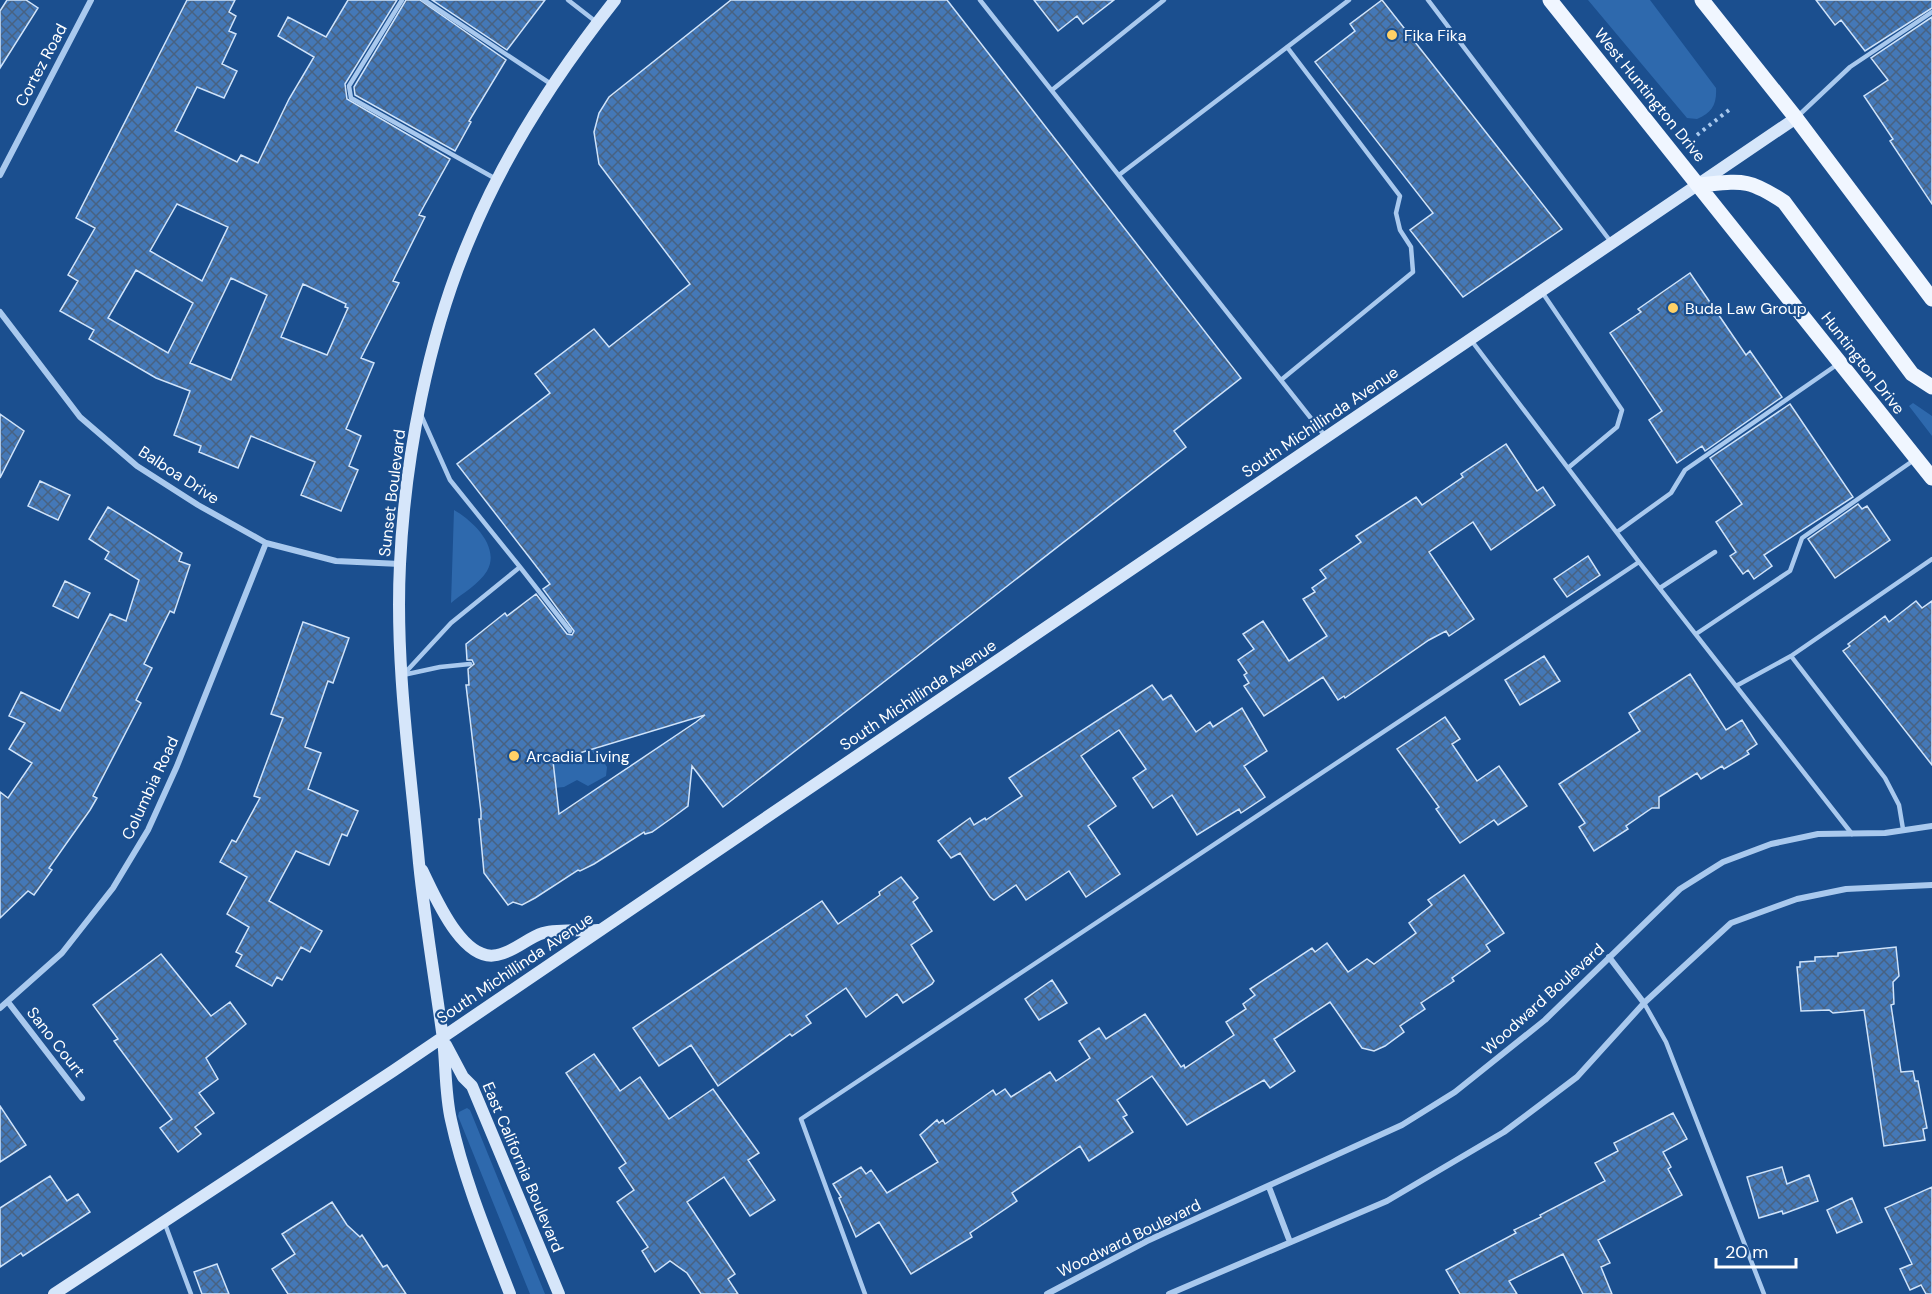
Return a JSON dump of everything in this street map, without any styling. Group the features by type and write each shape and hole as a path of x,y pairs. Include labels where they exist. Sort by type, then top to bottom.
{"main road":[{"name":"Sunset Boulevard","path":"442,1037 419,865 403,675 400,564 406,496 419,411 442,318 470,238 499,180 554,85 615,0"},
{"name":"West Huntington Drive","path":"1550,0 1700,185"},
{"path":"1702,0 1796,118 1932,299"},
{"name":"South Michillinda Avenue","path":"54,1294 442,1037 1796,118"},
{"path":"1700,185 1739,182 1759,186 1784,202 1912,374 1932,387"},
{"name":"Huntington Drive","path":"1700,185 1932,478"},
{"path":"419,865 450,924 473,951 493,956 515,951 542,933 600,930"},
{"path":"442,1037 450,1117 477,1212 510,1294"},
{"name":"East California Boulevard","path":"442,1037 462,1077 472,1086 559,1294"}],"street":[{"name":"Cortez Road","path":"0,175 91,0"},
{"name":"Balboa Drive","path":"0,312 80,417 137,466 198,505 266,543 336,561 400,564"},
{"name":"Columbia Road","path":"0,1008 62,953 113,888 148,830 177,765 266,543"},
{"name":"Woodward Boulevard","path":"1047,1294 1147,1241 1402,1125 1455,1092 1536,1028 1680,889 1723,862 1771,844 1818,834 1885,833 1932,826"},
{"path":"1169,1294 1387,1201 1504,1132 1577,1077 1644,1004 1731,923 1797,898 1846,889 1932,885"},
{"path":"1609,957 1644,1004"},
{"name":"Sano Court","path":"8,1002 82,1098"},
{"path":"1269,1187 1290,1242"}],"lane":[{"path":"402,0 349,86 351,98 499,180"},
{"path":"424,0 554,85"},
{"path":"568,0 597,23"},
{"path":"980,0 1327,438"},
{"path":"1052,90 1164,0"},
{"path":"1119,175 1349,0"},
{"path":"1428,0 1613,244"},
{"path":"1796,118 1850,66 1932,12"},
{"path":"1281,380 1413,272 1411,247 1400,231 1396,213 1400,196 1287,47"},
{"path":"1542,292 1622,410 1617,427 1568,468"},
{"path":"1471,340 1639,562 1852,834"},
{"path":"1617,532 1671,493 1685,470 1840,362"},
{"path":"419,411 450,480 570,631"},
{"path":"1696,634 1790,571 1802,538 1916,458"},
{"path":"1660,588 1715,552"},
{"path":"1736,686 1791,656 1932,559"},
{"path":"865,1294 801,1119 1639,562"},
{"path":"403,675 452,623 520,567"},
{"path":"1791,656 1885,778 1899,805 1903,829"},
{"path":"403,675 440,667 470,664"},
{"path":"1644,1004 1666,1042 1764,1294"},
{"path":"164,1221 191,1294"}],"path":[{"path":"1697,135 1729,110"}],"shaded area":[{"path":"1588,0 1650,0 1716,88 1716,99 1710,111 1697,119 1687,118"},
{"path":"1913,403 1932,416 1932,436 1909,406"},
{"path":"454,510 469,520 482,535 490,553 490,562 480,580 451,603"},
{"path":"548,670 555,684 568,700 571,700 576,710 572,712 607,767 606,776 588,786 577,780 564,787 554,788 551,773 555,772 551,745 549,745 549,730 544,725 545,708 539,677","holes":["575,734 584,739 596,757 595,763 590,764 582,758 580,753 572,755 565,751 563,744 566,737"]},
{"path":"467,1108 470,1110 545,1294 530,1294 458,1116 459,1112"}],"building":[{"path":"7,0 26,0 38,8 0,68 0,11"},
{"path":"187,0 235,0 229,12 236,16 229,31 236,34 222,64 237,71 224,98 197,87 175,131 237,162 241,155 258,163 289,99 314,57 278,36 288,17 326,37 348,0 397,0 345,84 347,99 450,159 419,215 425,217 393,281 399,283 361,358 374,363 346,429 361,436 349,466 358,470 341,511 301,495 315,462 251,436 238,468 199,452 201,446 174,435 190,391 156,378 89,339 94,330 60,311 78,281 68,275 95,228 76,218","holes":["177,204 228,227 202,281 150,251","136,270 193,303 168,353 108,318","231,278 267,295 231,380 190,363","303,284 346,304 345,307 348,308 327,355 281,337"]},
{"path":"406,0 420,0 506,60 469,121 471,122 455,151 355,95 354,87"},
{"path":"432,0 545,0 507,50"},
{"path":"731,0 947,0 1241,378 1174,431 1186,447 723,807 692,766 688,806 652,832 645,834 644,832 535,898 522,905 513,902 508,905 484,873 479,819 481,819 481,812 466,685 469,685 468,669 474,664 472,660 467,660 466,644 505,613 507,616 536,594 567,634 572,635 574,631 543,589 550,584 457,464 550,393 535,374 594,329 609,347 690,284 599,164 594,132 599,113 609,97","holes":["705,715 559,814 553,761"]},
{"path":"1034,0 1114,0 1083,24 1077,16 1058,31"},
{"path":"1382,0 1562,229 1463,297 1410,230 1433,213 1315,62 1355,31 1350,24"},
{"path":"1816,0 1932,0 1932,8 1865,51 1841,20 1835,25"},
{"path":"1932,17 1932,204 1890,141 1893,139 1864,96 1888,80 1871,58"},
{"path":"1690,273 1746,355 1750,351 1782,397 1705,451 1702,446 1677,463 1649,420 1662,411 1610,333 1641,312 1638,309"},
{"path":"1790,404 1853,497 1764,555 1772,566 1754,579 1748,570 1743,574 1730,556 1736,552 1716,522 1742,504 1710,458"},
{"path":"0,414 24,431 0,478"},
{"path":"1506,444 1537,491 1543,487 1555,505 1491,550 1473,522 1429,552 1474,619 1449,636 1446,631 1429,640 1345,698 1344,696 1338,700 1323,677 1264,716 1244,686 1249,683 1244,675 1247,673 1238,660 1254,649 1243,634 1263,621 1289,661 1327,636 1303,599 1315,592 1312,588 1326,578 1320,570 1361,542 1356,536 1416,497 1422,505 1463,477 1461,474"},
{"path":"40,481 70,495 58,520 28,506"},
{"path":"1858,504 1862,509 1867,506 1890,540 1835,578 1808,539"},
{"path":"108,507 182,553 179,561 190,565 174,613 170,611 144,664 152,668 136,700 141,703 93,796 97,798 49,868 52,870 34,895 28,891 0,918 0,792 8,798 32,763 9,749 25,723 9,716 21,692 60,711 110,614 126,621 139,580 105,559 109,552 89,539"},
{"path":"1588,556 1600,575 1567,597 1554,579"},
{"path":"65,581 90,593 78,618 53,606"},
{"path":"1916,601 1922,608 1932,601 1932,765 1843,651 1850,646 1848,644 1885,616 1889,622"},
{"path":"303,622 349,638 333,683 328,681 305,747 321,753 308,789 358,811 347,836 342,834 329,865 296,851 269,901 322,931 310,952 301,947 282,980 277,977 272,986 236,966 242,955 236,952 249,927 227,914 247,877 220,862 232,840 236,842 260,798 254,796 283,718 271,714"},
{"path":"1544,656 1560,681 1520,705 1505,680"},
{"path":"1690,674 1726,730 1742,720 1757,744 1747,751 1749,754 1724,769 1722,766 1701,779 1697,773 1659,797 1659,808 1652,808 1626,826 1628,829 1594,851 1579,827 1585,823 1559,784 1640,731 1629,713"},
{"path":"1152,685 1163,700 1171,695 1196,732 1210,722 1213,727 1242,708 1267,751 1244,766 1265,797 1241,813 1239,809 1197,835 1172,795 1153,808 1133,778 1146,769 1119,730 1081,756 1116,806 1088,826 1120,874 1086,897 1069,871 1026,900 1016,885 994,900 960,853 951,858 938,841 970,818 974,825 985,818 986,820 1022,796 1009,778"},
{"path":"1445,717 1460,739 1452,744 1477,781 1499,766 1527,806 1498,825 1494,820 1460,843 1436,809 1439,807 1397,749"},
{"path":"1464,875 1504,933 1486,945 1490,951 1452,978 1454,981 1421,1003 1425,1009 1400,1026 1404,1032 1385,1046 1374,1051 1362,1048 1330,1002 1274,1039 1295,1071 1270,1088 1264,1080 1187,1125 1152,1076 1117,1100 1127,1115 1123,1117 1133,1132 1089,1161 1080,1146 1012,1193 1017,1201 970,1233 972,1237 911,1274 879,1222 856,1237 839,1198 841,1197 833,1184 861,1167 866,1174 871,1170 887,1193 938,1162 920,1135 937,1120 939,1123 943,1120 945,1124 993,1090 996,1095 1005,1089 1011,1097 1050,1072 1056,1081 1090,1058 1079,1041 1099,1028 1106,1039 1145,1014 1181,1067 1184,1065 1185,1068 1234,1035 1226,1022 1246,1009 1243,1004 1255,995 1250,989 1312,948 1315,952 1327,943 1348,972 1367,959 1374,964 1416,933 1409,923 1432,905 1428,900"},
{"path":"901,877 918,898 913,902 932,931 911,945 934,981 903,1003 897,994 866,1017 846,988 806,1016 811,1023 792,1036 790,1034 718,1086 691,1045 659,1066 633,1028 822,901 838,924 880,895 879,892"},
{"path":"1896,947 1899,976 1893,982 1894,1004 1891,1005 1901,1072 1913,1071 1915,1081 1918,1081 1927,1128 1923,1129 1925,1140 1884,1146 1864,1010 1833,1013 1829,1010 1801,1011 1797,967 1800,967 1800,962 1815,961 1815,957 1838,956 1838,953"},
{"path":"161,954 211,1016 230,1002 246,1024 206,1058 218,1079 199,1093 214,1113 195,1127 201,1134 178,1152 160,1128 172,1119 114,1041 118,1039 93,1005"},
{"path":"1052,980 1067,1003 1039,1020 1025,999"},
{"path":"594,1054 620,1091 640,1077 669,1119 713,1089 759,1153 748,1160 775,1200 750,1216 724,1177 687,1202 735,1274 728,1279 738,1294 701,1294 687,1273 670,1261 655,1272 642,1251 648,1247 617,1202 634,1190 619,1168 626,1163 566,1073"},
{"path":"0,1106 26,1145 0,1162"},
{"path":"1673,1113 1687,1139 1663,1152 1671,1167 1668,1169 1682,1195 1598,1240 1610,1263 1601,1267 1612,1294 1583,1294 1563,1254 1509,1281 1517,1294 1460,1294 1446,1270 1516,1233 1514,1230 1541,1217 1540,1215 1605,1181 1595,1163 1618,1151 1614,1143"},
{"path":"1782,1167 1787,1184 1809,1175 1818,1201 1783,1214 1782,1211 1759,1218 1747,1177"},
{"path":"50,1176 67,1201 78,1194 90,1212 23,1256 21,1253 0,1267 0,1208"},
{"path":"1932,1187 1932,1294 1926,1294 1921,1285 1910,1290 1900,1269 1912,1264 1885,1208"},
{"path":"1852,1198 1862,1222 1837,1233 1827,1210"},
{"path":"332,1202 347,1225 360,1237 362,1235 383,1267 387,1265 406,1294 288,1294 272,1269 295,1254 282,1234"},
{"path":"217,1264 229,1294 202,1294 194,1272"}],"place":[{"name":"Fika Fika","path":"1392,35"},
{"name":"Buda Law Group","path":"1673,308"},
{"name":"Arcadia Living","path":"514,756"}]}
